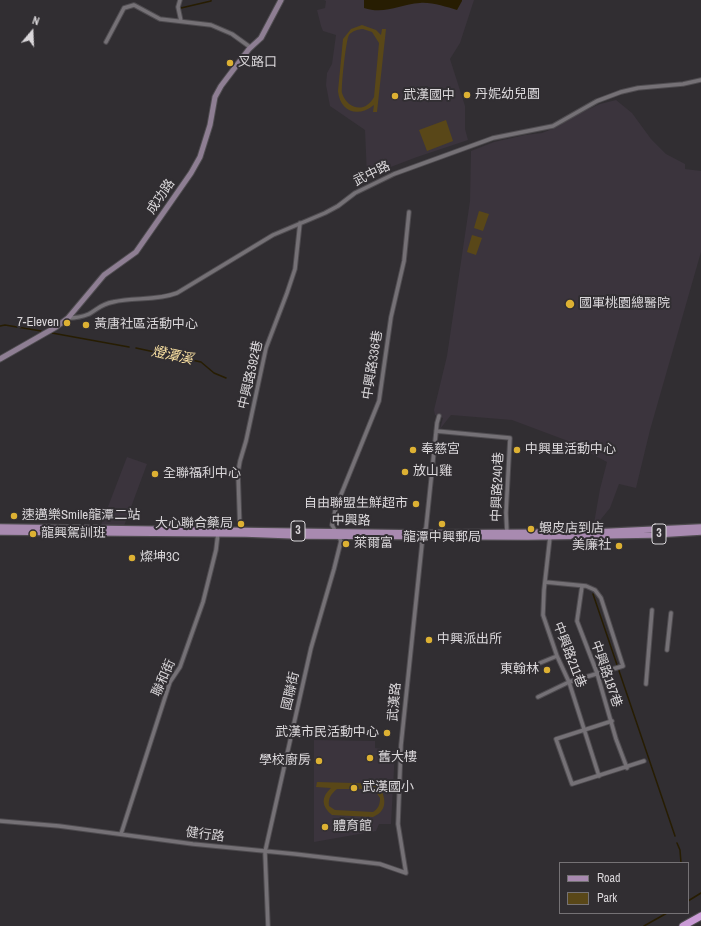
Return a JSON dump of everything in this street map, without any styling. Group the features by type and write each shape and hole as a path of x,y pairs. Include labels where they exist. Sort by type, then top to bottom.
{"highway":[{"path":"683,926 701,916"}],"main road":[{"name":"中興路","path":"0,527 240,533 421,535 595,532 701,527"},
{"name":"中興路","path":"0,532 218,532"},
{"name":"中興路","path":"507,534 550,537 701,532"}],"street":[{"path":"180,0 178,7 181,21"},
{"name":"成功路","path":"0,359 56,327 68,318 104,275 136,252 191,173 200,156 210,125 215,97 220,86 250,47 260,38 282,0"},
{"path":"106,42 124,8 134,5 160,19 211,25 232,34 250,47"},
{"name":"武中路","path":"68,318 89,314 101,305 113,301 166,297 177,293 273,235 338,206 355,193 394,174 493,138 553,126 590,104 621,92 638,88 683,84 701,80"},
{"name":"中興路336巷","path":"338,534 332,526 336,507 380,401 390,325 404,262 409,212"},
{"name":"中興路392巷","path":"240,533 238,472 240,461 248,434 266,348 295,269 300,223"},
{"name":"武漢路","path":"406,873 398,824 401,738 422,544 421,535 426,528 436,431 439,416"},
{"name":"中興路240巷","path":"436,431 510,438 506,513 507,534"},
{"name":"聯和街","path":"121,834 170,682 180,667 204,602 216,550 218,532"},
{"name":"國聯街","path":"268,926 265,852 311,648 341,541 338,534"},
{"name":"中興路211巷","path":"550,537 543,615 557,656 569,682 599,776"},
{"path":"538,697 569,682 620,667 601,598 595,590 590,587 545,582"},
{"name":"中興路187巷","path":"582,586 577,621 597,673 616,739 627,768"},
{"path":"646,684 652,610"},
{"path":"667,650 671,613"},
{"path":"540,663 557,656"},
{"path":"612,721 556,739 572,784 627,768 644,761"},
{"name":"健行路","path":"0,821 380,864 406,873"}],"shaded area":[{"name":"武漢國中","path":"324,0 474,0 460,43 450,59 465,106 465,129 468,140 367,176 365,130 330,106 326,85 327,73 332,64 336,35 323,31 321,26 317,10 325,8 326,1"},
{"path":"364,0 462,1 457,10 425,3 386,10 372,10 364,8"},
{"name":"國軍桃園總醫院","path":"616,100 632,113 651,139 666,154 685,164 685,169 701,171 701,252 650,430 636,488 619,484 610,508 593,529 600,489 607,462 584,450 584,447 512,420 451,415 440,429 443,418 435,415 434,410 447,356 470,201 471,151 494,142 542,133 557,127 578,114 600,104"},
{"path":"127,457 147,464 124,526 101,525"},
{"name":"武漢國小","path":"314,740 375,741 375,748 395,751 391,824 379,824 376,831 314,842"}],"green space":[{"path":"362,25 376,30 381,35 382,29 386,29 377,112 373,112 374,105 362,111 351,111 342,104 339,98 338,91 343,39 351,29","holes":["363,29 372,32 379,43 374,97 366,106 356,107 348,103 342,93 344,63 348,38 354,31"]},
{"path":"446,120 453,141 427,151 419,130"},
{"path":"479,211 489,214 483,231 474,228"},
{"path":"472,235 482,238 476,255 467,252"},
{"path":"317,782 390,784 390,788 381,789 384,797 384,805 381,812 373,817 332,815 328,812 324,805 325,795 331,788 316,787","holes":["337,789 371,789 376,792 380,798 380,803 373,812 335,810 329,806 330,796"]}],"waterway":[{"path":"181,8 211,0"},
{"name":"燈潭溪","path":"0,326 5,325 41,331"},
{"name":"燈潭溪","path":"52,333 129,347"},
{"name":"燈潭溪","path":"136,348 201,362 214,373 226,378"},
{"path":"593,594 675,836"},
{"path":"677,843 680,850 681,862"},
{"path":"689,900 701,893"},
{"path":"644,926 665,914"}],"place":[{"name":"叉路口","path":"230,63"},
{"name":"丹妮幼兒園","path":"467,95"},
{"name":"武漢國中","path":"395,96"},
{"name":"國軍桃園總醫院","path":"570,304"},
{"name":"7-Eleven","path":"67,323"},
{"name":"黃唐社區活動中心","path":"86,325"},
{"name":"奉慈宮","path":"413,450"},
{"name":"中興里活動中心","path":"517,450"},
{"name":"放山雞","path":"405,472"},
{"name":"全聯福利中心","path":"155,474"},
{"name":"自由聯盟生鮮超市","path":"416,504"},
{"name":"速邁樂Smile龍潭二站","path":"14,516"},
{"name":"大心聯合藥局","path":"241,524"},
{"name":"龍潭中興郵局","path":"442,524"},
{"name":"蝦皮店到店","path":"531,529"},
{"name":"龍興駕訓班","path":"33,534"},
{"name":"萊爾富","path":"346,544"},
{"name":"美廉社","path":"619,546"},
{"name":"燦坤3C","path":"132,558"},
{"name":"中興派出所","path":"429,640"},
{"name":"東翰林","path":"547,670"},
{"name":"武漢市民活動中心","path":"387,733"},
{"name":"舊大樓","path":"370,758"},
{"name":"學校廚房","path":"319,761"},
{"name":"武漢國小","path":"354,788"},
{"name":"體育館","path":"325,827"}]}
